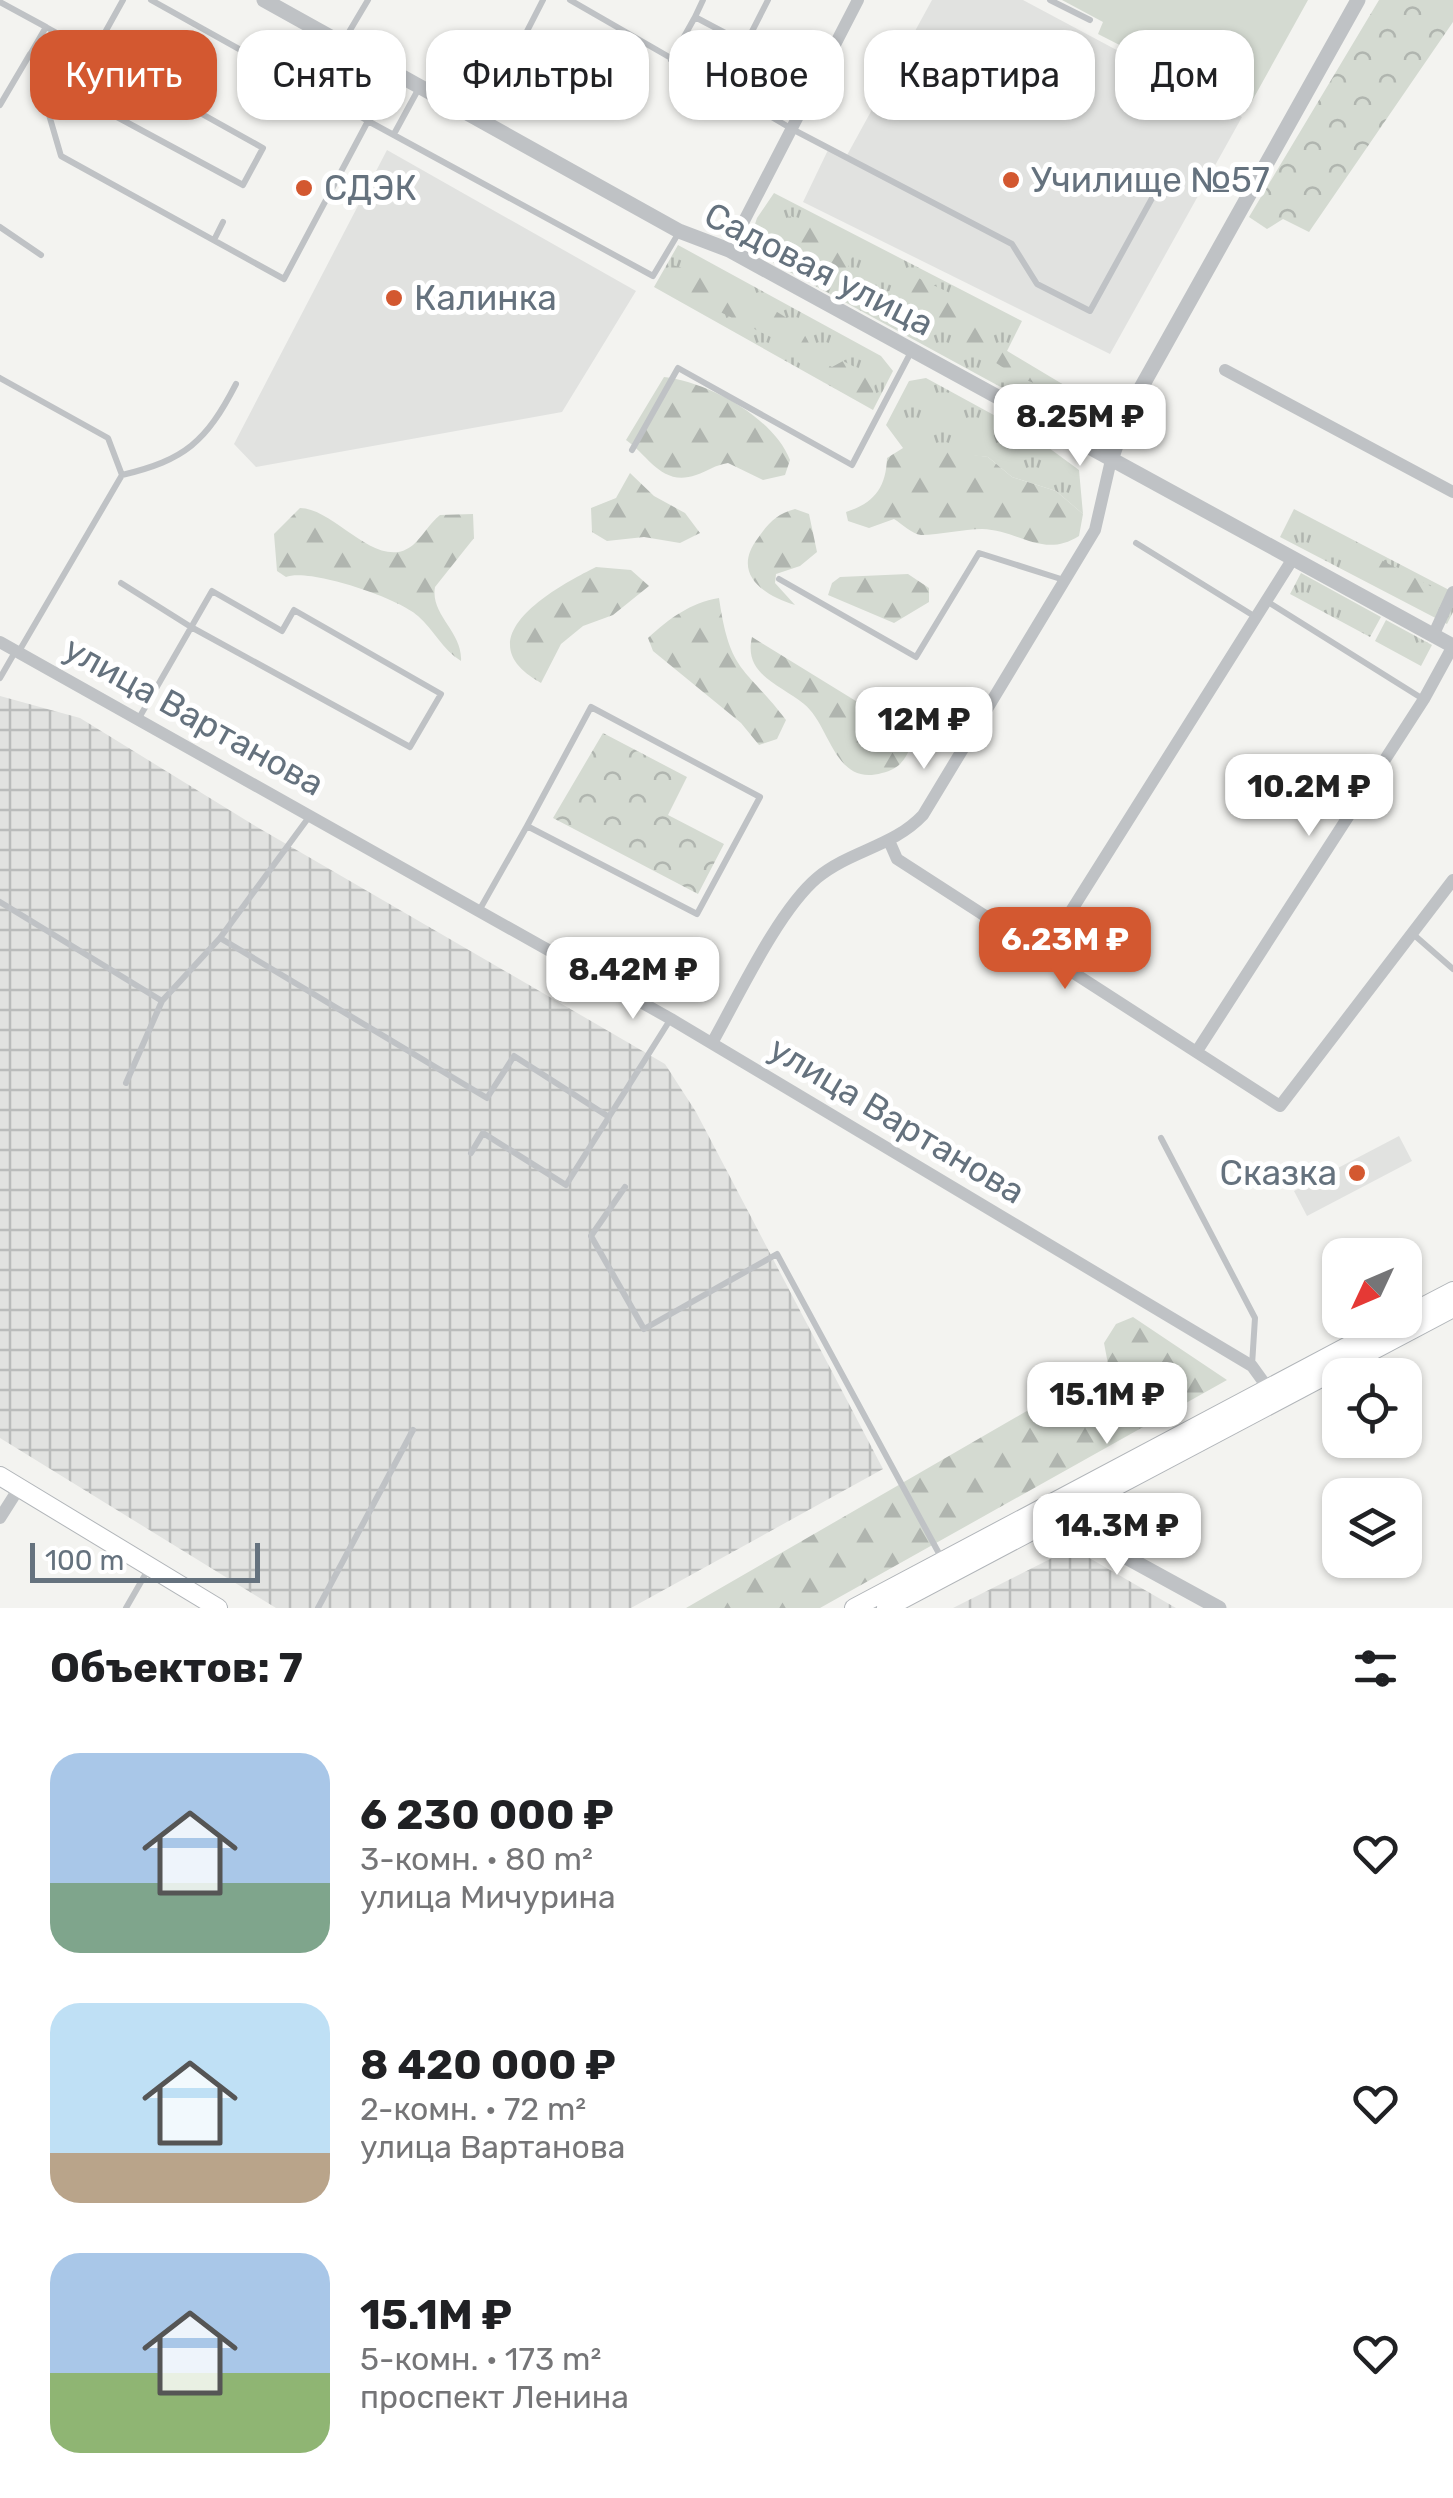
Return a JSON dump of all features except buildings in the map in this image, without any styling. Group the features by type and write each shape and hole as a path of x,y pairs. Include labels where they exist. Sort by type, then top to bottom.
{"main road":[{"path":"1422,1307 1453,1291"},
{"path":"886,1608 1068,1503 1273,1395 1453,1308"},
{"path":"1273,1395 1368,1338"},
{"path":"0,1476 218,1608"},
{"path":"854,1608 943,1560 1068,1503"}],"street":[{"name":"Садовая улица","path":"264,0 317,30"},
{"path":"729,250 858,0"},
{"path":"712,1044 804,890 837,864 890,844 923,815 1095,530 1126,413 1358,0"},
{"name":"Садовая улица","path":"406,80 426,91"},
{"name":"Садовая улица","path":"481,120 679,231 729,250 1453,646"},
{"path":"1225,370 1453,492"},
{"path":"1044,954 1292,560"},
{"path":"1433,636 1453,592"},
{"name":"улица Вартанова","path":"0,642 671,1018 1252,1366 1273,1395"},
{"path":"1197,1051 1424,699 1453,646"},
{"path":"890,844 897,859 1280,1106 1453,880"},
{"path":"0,1518 19,1488"},
{"path":"1068,1503 1093,1539 1219,1608"}],"lane":[{"path":"107,30 123,0"},
{"path":"151,0 653,276 679,231"},
{"path":"350,30 368,0"},
{"path":"528,30 543,0"},
{"path":"570,0 669,58"},
{"path":"687,30 703,0"},
{"path":"753,30 768,0"},
{"path":"1050,0 1090,20"},
{"path":"0,2 51,30"},
{"path":"694,16 720,30"},
{"path":"0,105 30,55"},
{"path":"394,134 419,87"},
{"path":"50,120 60,156 284,279 368,121"},
{"path":"123,120 243,185"},
{"path":"213,120 263,148 239,194"},
{"path":"776,120 1012,244 1037,284 1090,312 1156,192"},
{"path":"214,240 223,222"},
{"path":"0,227 42,255"},
{"path":"632,450 678,368 852,465 912,351"},
{"path":"0,378 108,438 122,475"},
{"path":"0,678 122,475 186,453 222,412 236,384"},
{"path":"1136,543 1257,618"},
{"path":"778,578 916,657 979,553 1066,580"},
{"path":"122,583 191,627 410,747 441,694 294,610 282,631 212,591 191,627 138,720"},
{"path":"1268,602 1424,699"},
{"path":"480,909 591,707 760,797 697,914 527,826"},
{"path":"126,1083 162,1000 220,938 309,816"},
{"path":"0,902 162,1000"},
{"path":"1413,934 1453,969"},
{"path":"220,938 487,1098 514,1056 609,1118"},
{"path":"470,1153 482,1133 566,1185 671,1018"},
{"path":"1161,1138 1256,1318 1252,1366"},
{"path":"625,1187 591,1236 644,1329 777,1254 943,1560"},
{"path":"318,1608 412,1430"},
{"path":"126,1608 150,1566"}],"shaded area":[{"name":"Училище №57","path":"932,0 1023,0 1079,30 916,30"},
{"name":"Училище №57","path":"1095,38 1115,49 1115,120 1240,120 1110,354 803,202 828,150 846,157 866,120 1095,120"},
{"path":"387,150 636,291 562,412 256,467 234,444"},
{"path":"0,696 80,718 252,824 665,1064 696,1112 883,1469 631,1608 276,1608 0,1438"},
{"path":"1399,1136 1412,1161 1307,1216 1294,1191"},
{"path":"1072,1548 1176,1608 953,1608"}],"green space":[{"path":"1062,0 1308,0 1254,97 1254,30 1115,30 1115,43 1098,34 1103,22"},
{"path":"1379,0 1453,0 1453,22 1309,232 1283,219 1267,229 1249,217"},
{"path":"774,193 1022,321 1006,353 1110,411 1096,425 1080,425 1052,415 775,264 750,239 757,218"},
{"path":"791,216 833,235 855,251 848,266 871,289 890,291 897,275 910,274 992,313 989,334 994,343 1064,385 1049,389 1016,376 938,325 904,314 788,253 775,240 772,225"},
{"path":"678,245 881,356 893,371 873,410 654,287"},
{"path":"672,265 738,291 788,319 824,362 832,367 843,361 867,373 875,384 872,398 834,388 795,360 793,348 684,294 672,279"},
{"path":"664,377 719,394 754,416 782,444 790,460 785,475 763,480 728,463 684,478 657,468 626,440"},
{"path":"926,378 1034,437 1079,470 1083,514 1056,491 1012,477 988,457 903,448 886,425 909,381"},
{"path":"903,448 988,457 1012,477 1056,491 1083,514 1079,536 1054,545 975,529 921,535 894,519 869,528 848,521 846,512 877,493 887,458"},
{"path":"630,473 654,496 685,513 700,533 680,543 644,537 607,541 592,532 591,508 616,498"},
{"path":"300,508 328,518 371,546 400,552 413,545 440,515 473,514 474,538 435,587 437,606 457,641 461,661 418,616 392,601 354,586 314,577 286,577 277,571 274,534"},
{"path":"795,509 809,514 817,552 800,566 776,574 775,583 795,605 761,588 749,571 748,561 766,527 778,516"},
{"path":"1294,509 1453,592 1453,612 1447,624 1280,537"},
{"path":"1338,537 1451,597 1444,611 1424,606 1418,596 1396,590 1366,563 1354,566 1329,544"},
{"path":"596,567 631,570 649,586 613,615 583,626 561,644 541,683 519,666 510,649 513,632 539,601"},
{"path":"1301,573 1381,617 1370,637 1290,594"},
{"path":"908,574 929,588 929,602 894,623 828,595 832,583 840,577"},
{"path":"719,598 734,655 786,720 777,739 759,745 741,723 653,651 648,638 664,624 690,608"},
{"path":"1386,620 1432,645 1421,666 1375,641"},
{"path":"752,637 903,730 912,742 902,762 894,769 866,775 843,763 804,704 758,670 751,650"},
{"path":"603,733 687,777 668,815 724,844 698,894 553,818"},
{"path":"1133,1317 1227,1380 820,1608 686,1608 1108,1364 1104,1343 1116,1324"}],"place":[{"name":"Училище №57","path":"1011,180"},
{"name":"СДЭК","path":"304,188"},
{"name":"Калинка","path":"394,298"},
{"name":"Сказка","path":"1357,1173"}]}
